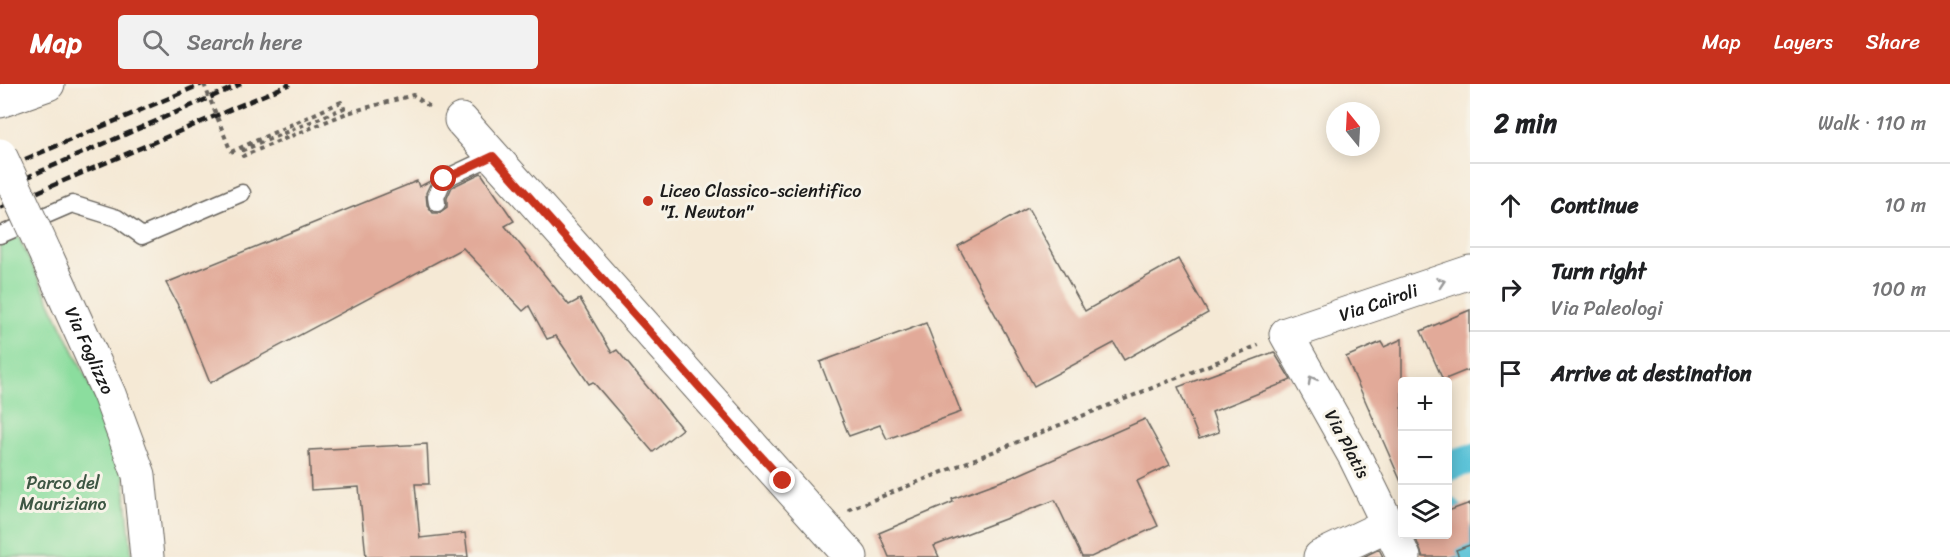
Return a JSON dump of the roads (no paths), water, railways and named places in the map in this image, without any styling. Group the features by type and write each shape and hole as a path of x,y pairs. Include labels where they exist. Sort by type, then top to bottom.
{"street":[{"path":"0,101 48,84"},
{"path":"460,120 851,557"},
{"name":"Via Foglizzo","path":"0,155 109,393 139,475 147,557"},
{"name":"Via Cairoli","path":"1286,334 1470,272"},
{"name":"Via Platis","path":"1286,334 1355,457 1404,557"},
{"path":"1320,557 1389,524"}],"lane":[{"path":"437,203 436,197 444,179 493,156"},
{"path":"0,235 72,204 117,218 142,236 242,193"}],"waterway":[{"path":"1452,465 1470,459"},
{"path":"1452,521 1469,557"}],"railway":[{"path":"0,170 202,84"},
{"path":"0,189 241,84"},
{"path":"0,208 290,84"}],"place":[{"name":"Liceo Classico-scientifico \"I. Newton\"","path":"648,201"}],"park label":[{"name":"Parco del Mauriziano","path":"63,493"}]}
